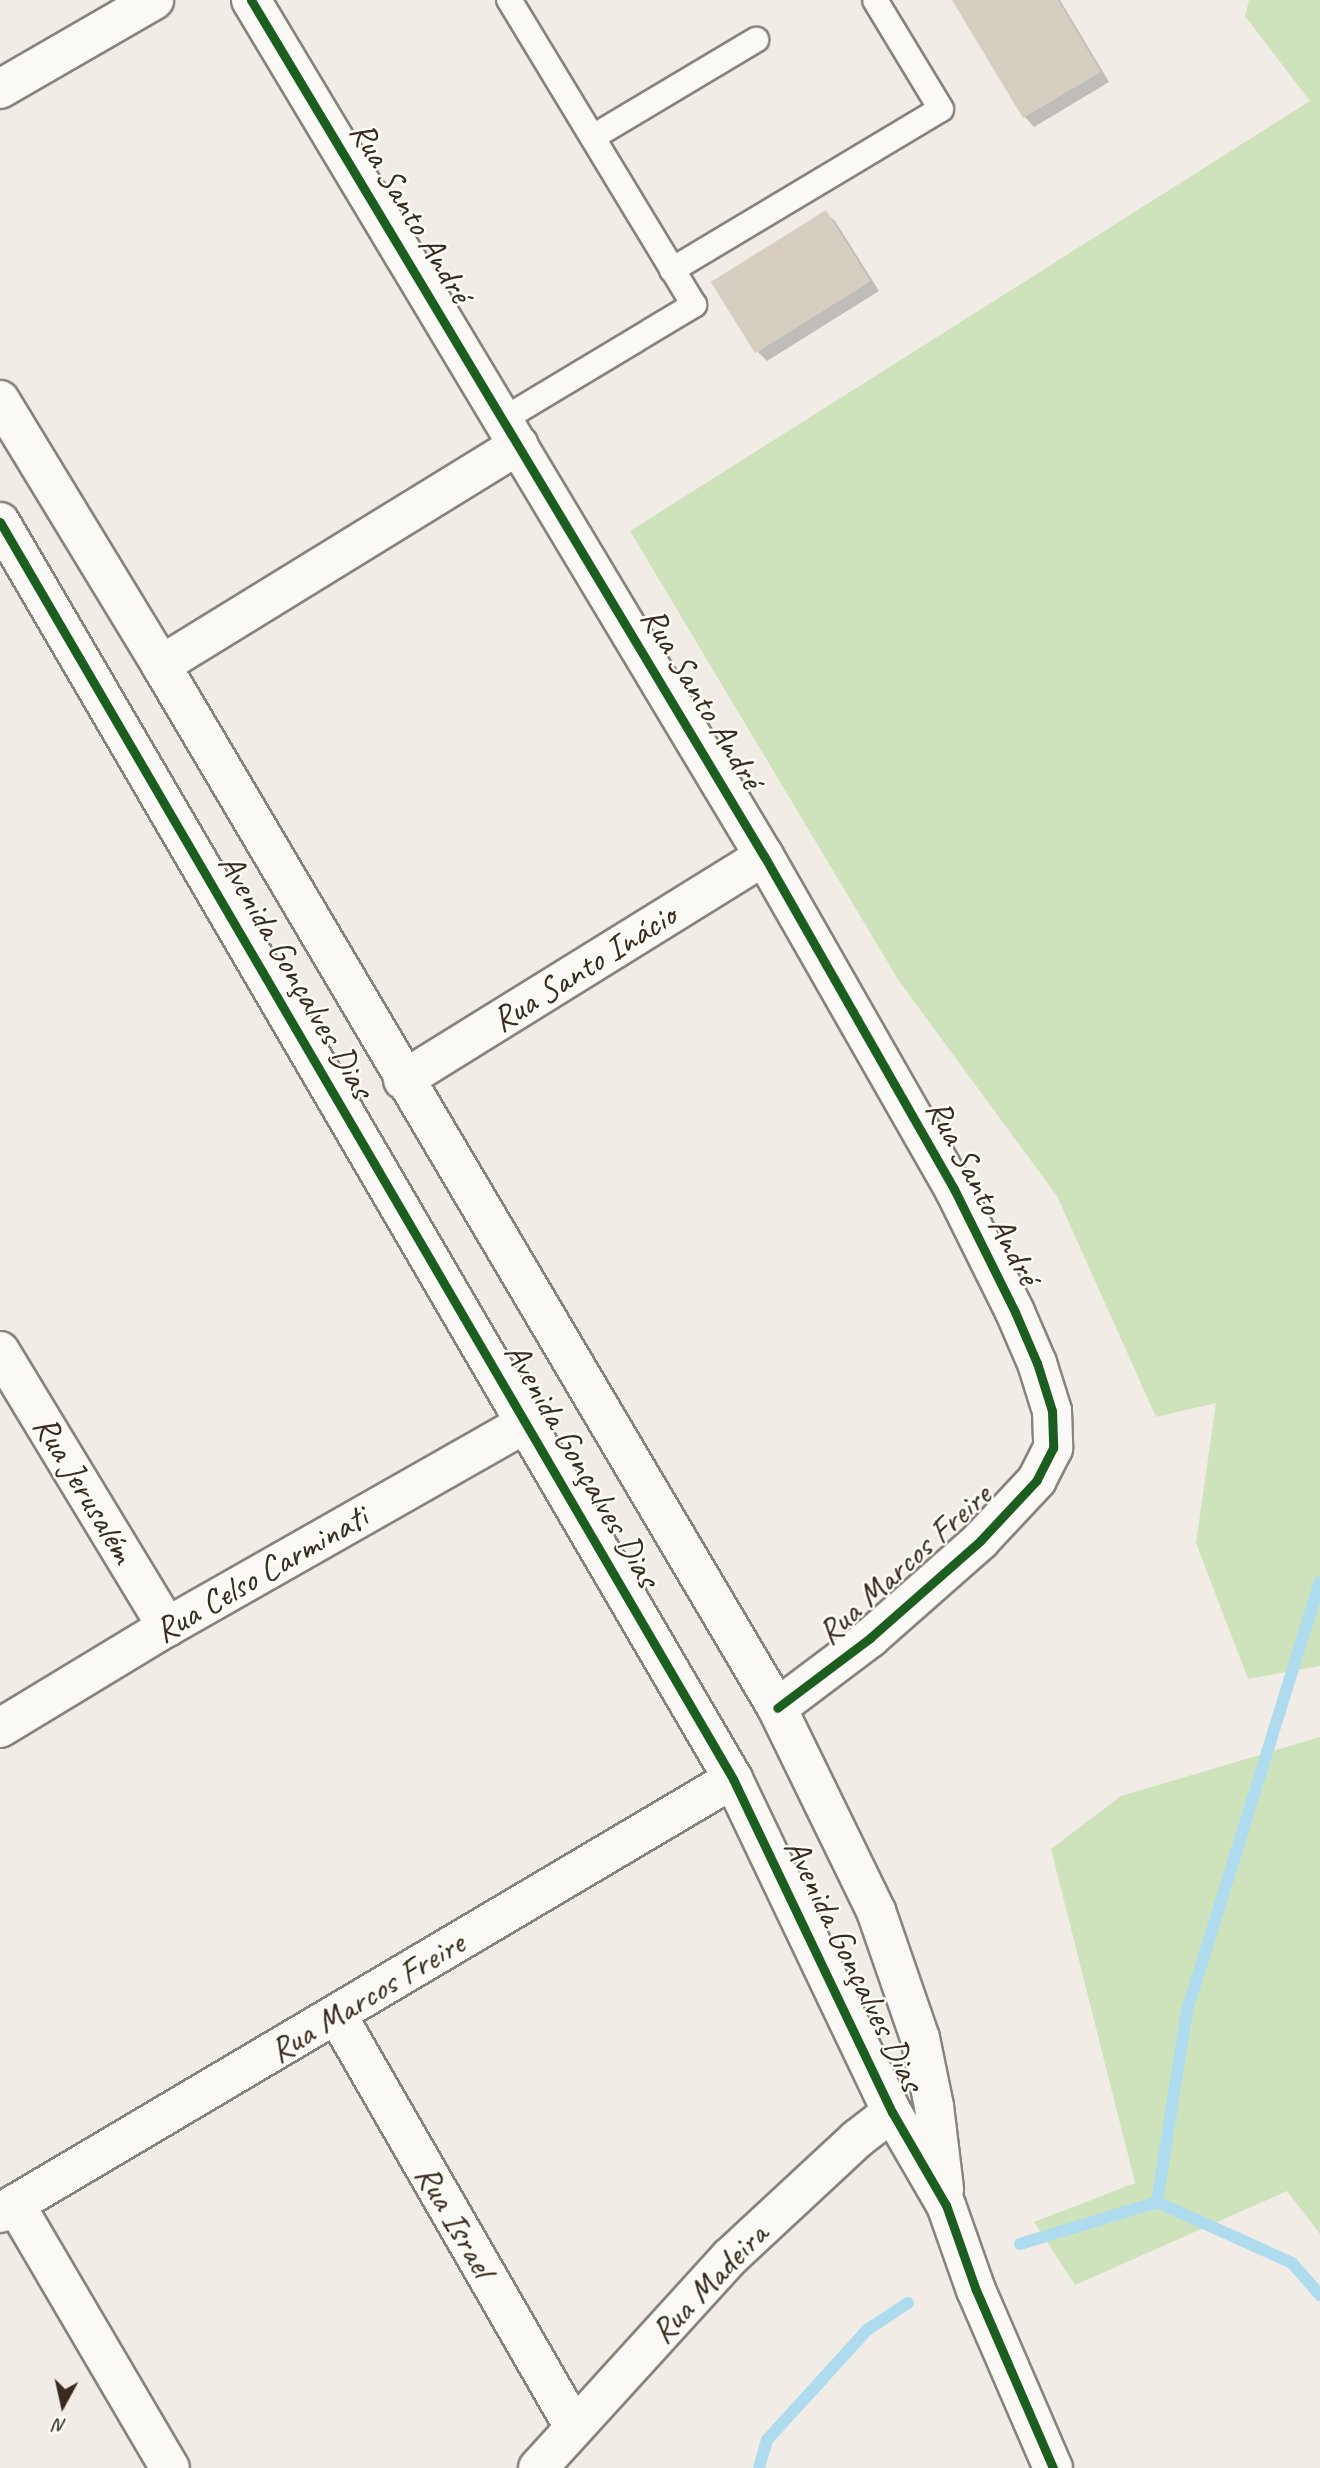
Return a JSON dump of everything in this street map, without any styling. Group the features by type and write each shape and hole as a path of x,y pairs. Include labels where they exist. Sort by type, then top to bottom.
{"street":[{"path":"0,89 154,0"},
{"name":"Rua Santo André","path":"251,0 764,856 954,1189 1015,1312 1037,1363 1052,1411 1053,1448"},
{"name":"Avenida Gonçalves Dias","path":"0,400 161,665 403,1080 777,1708 876,1911 920,2038 934,2106 946,2205"},
{"path":"161,665 511,432"},
{"name":"Avenida Gonçalves Dias","path":"2,532 733,1779 892,2112 946,2205 976,2290 1053,2468"},
{"name":"Rua Santo Inácio","path":"403,1080 764,856"},
{"name":"Rua Jerusalém","path":"0,1351 167,1626"},
{"name":"Rua Celso Carminati","path":"0,1728 167,1626 525,1424"},
{"name":"Rua Marcos Freire","path":"777,1708 870,1638 979,1541 1037,1480 1053,1448"},
{"name":"Rua Marcos Freire","path":"7,2209 733,1779"},
{"name":"Rua Israel","path":"337,2015 574,2427"},
{"name":"Rua Madeira","path":"538,2468 729,2258 857,2138 892,2112"},
{"path":"7,2209 170,2468"}],"lane":[{"path":"509,0 694,305 511,432"},
{"path":"672,271 941,109 874,0"},
{"path":"593,137 756,40"}],"green space":[{"path":"1249,0 1320,0 1320,1666 1248,1679 1196,1543 1216,1403 1156,1417 1057,1196 899,981 630,531 1310,101 1245,16"},
{"path":"1320,1737 1320,2234 1287,2191 1075,2285 1034,2222 1135,2183 1051,1849 1121,1796"}],"building":[{"path":"952,0 1058,0 1101,72 1023,118"},
{"path":"826,210 871,281 755,353 711,282"}],"waterway":[{"path":"1020,2244 1157,2202 1187,2011 1320,1582"},
{"path":"1157,2202 1292,2263 1320,2295"},
{"path":"759,2468 767,2440 867,2330 908,2303"}],"cycle path":[{"path":"251,0 764,856 954,1189 1015,1312 1037,1363 1052,1411 1053,1448 1037,1480 980,1541 870,1638 777,1708"},
{"path":"0,522 733,1779 892,2112 946,2205 976,2290 1053,2468"}]}
